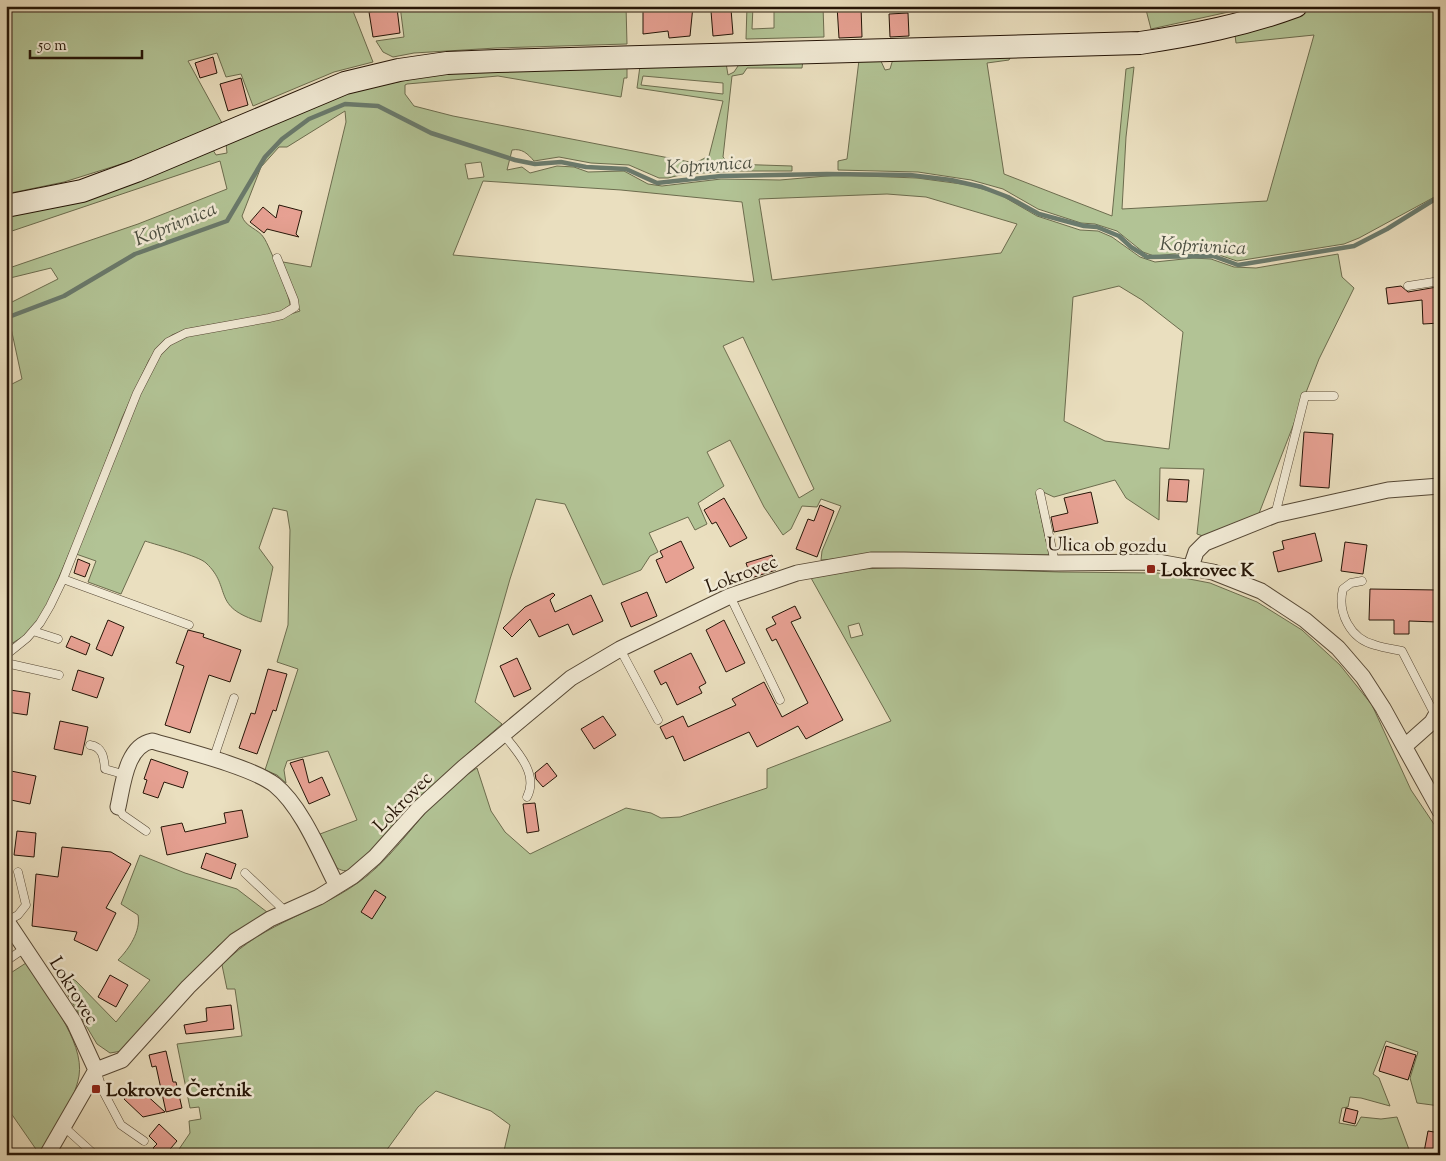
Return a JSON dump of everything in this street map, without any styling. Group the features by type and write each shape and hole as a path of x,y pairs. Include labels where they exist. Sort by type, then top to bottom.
{"street":[{"path":"6,206 82,191 136,172 345,83 398,70 447,63 497,61 1140,43 1206,33 1269,16 1296,6"},
{"path":"1191,567 1196,552 1205,543 1275,514 1388,490 1440,486"},
{"name":"Lokrovec","path":"7,921 74,1022 96,1070 122,1060 188,987 235,941 285,911 319,897 376,857 419,808 503,734 571,678 620,649 730,596 797,573 871,560 929,560"},
{"name":"Ulica ob gozdu","path":"929,560 1055,563 1158,562 1213,572 1262,591 1312,626 1338,648 1363,678 1405,746 1440,811"},
{"path":"1405,746 1438,712"},
{"path":"118,808 134,751 144,742 152,741 250,772 274,784 289,800 337,886"},
{"path":"47,1155 96,1070"}],"lane":[{"path":"6,655 33,631 50,606 64,579 102,477 152,361 168,342 186,332 269,318 295,308 294,300 276,258"},
{"path":"1408,286 1440,281"},
{"path":"1275,514 1305,396 1334,396"},
{"path":"1040,493 1055,563"},
{"path":"64,579 189,625"},
{"path":"1362,581 1351,583 1343,589 1340,606 1343,618 1360,638 1373,645 1402,651 1438,712"},
{"path":"730,596 780,700"},
{"path":"33,631 58,639"},
{"path":"620,649 658,720"},
{"path":"6,663 59,675"},
{"path":"213,760 234,698"},
{"path":"503,734 526,765 530,779 530,790 527,797"},
{"path":"90,746 96,746 102,751 105,769 126,775"},
{"path":"118,808 123,815 146,831"},
{"path":"7,921 18,915 26,905 18,872"},
{"path":"245,873 285,911"},
{"path":"6,961 25,948"},
{"path":"96,1070 103,1091 121,1125 144,1141"},
{"path":"63,1126 95,1155"}],"green space":[{"path":"13,6 351,6 373,62 334,72 253,106 241,74 226,77 217,53 188,61 222,123 131,161 64,182 6,194 6,11"},
{"path":"400,6 626,6 627,44 496,48 414,53 393,57 383,52 376,41 404,37"},
{"path":"747,6 753,6 752,29 774,28 774,6 823,6 824,37 746,39"},
{"path":"1145,6 1256,6 1151,29"},
{"path":"1322,6 1440,6 1440,129 1435,155 1440,177 1440,194 1359,238 1344,244 1237,261 1213,253 1195,252 1154,256 1143,252 1117,231 1095,224 1081,223 1038,209 1003,189 971,180 918,172 838,170 838,161 847,159 859,60 880,59 885,70 890,69 893,59 1011,56 1009,60 987,63 1004,174 1112,216 1126,69 1134,67 1126,137 1122,209 1267,201 1314,35 1236,43 1235,35"},
{"path":"803,60 802,68 747,68 743,74 732,76 723,157 730,164 792,166 792,171 738,171 684,174 659,178 629,165 591,163 559,157 534,161 519,150 512,150 507,170 522,167 530,173 557,166 574,167 588,172 624,171 648,184 662,186 721,179 780,180 838,175 917,178 969,185 999,194 1037,216 1080,230 1098,231 1112,237 1140,257 1155,262 1193,258 1211,259 1234,267 1256,268 1338,254 1342,277 1354,288 1319,359 1258,516 1203,536 1197,534 1204,469 1160,468 1159,520 1126,498 1115,480 1054,497 1043,492 1036,494 1049,555 909,553 821,560 822,551 841,506 821,499 817,507 802,506 791,529 783,535 764,507 730,440 707,452 724,486 698,503 707,524 695,530 688,517 649,533 658,552 650,556 641,570 603,585 565,504 536,499 510,579 475,702 502,724 466,755 354,868 346,871 339,869 320,834 357,820 328,751 287,761 284,770 286,783 277,775 265,770 298,669 277,662 288,625 290,530 287,511 273,508 259,548 273,567 261,622 235,610 224,596 214,572 202,560 187,554 145,541 121,594 88,582 96,561 76,554 120,440 161,354 172,343 187,336 219,328 268,320 300,311 282,267 283,262 311,267 346,122 345,111 287,147 279,147 261,167 242,216 246,223 262,235 267,243 290,305 278,313 187,329 172,335 162,343 149,360 122,418 85,517 43,614 24,636 6,647 6,387 22,379 11,328 6,329 6,305 58,279 51,268 6,279 6,250 12,267 138,224 227,189 220,161 6,233 6,215 213,150 216,155 227,153 226,143 343,93 447,72 627,66 627,78 624,78 621,97 498,76 407,84 405,85 405,94 414,106 453,116 695,163 709,156 723,101 637,88 640,66 726,63 728,75 734,72 740,63","holes":["643,76 723,83 723,94 641,85","481,162 484,177 468,179 465,164","483,181 621,190 742,202 754,282 453,255","887,194 926,197 1017,224 1001,253 772,280 759,199","1119,286 1142,300 1183,332 1169,449 1105,441 1064,421 1073,297","743,337 814,489 799,498 723,346"]},
{"path":"910,567 1158,573 1210,583 1257,602 1302,630 1340,665 1372,705 1411,790 1440,833 1440,1106 1417,1103 1410,1078 1418,1052 1386,1041 1373,1074 1379,1078 1390,1106 1350,1097 1348,1107 1342,1108 1339,1123 1356,1126 1361,1117 1381,1119 1397,1117 1411,1155 503,1155 510,1125 491,1111 436,1091 418,1107 383,1155 175,1155 190,1133 189,1121 201,1119 199,1107 190,1108 177,1044 242,1036 235,989 227,989 222,965 256,937 331,899 367,876 389,855 439,798 453,785 477,768 491,811 505,832 530,854 626,808 651,813 661,818 680,817 767,788 767,769 891,721 811,578 859,569","holes":["859,623 863,635 851,638 848,626"]},
{"path":"140,855 185,873 237,889 267,912 218,946 122,1051 110,1053 97,1044 63,987 71,978 76,981 116,1022 150,980 118,960 130,945 138,927 138,915 121,904"},
{"path":"26,963 70,1033 79,1062 79,1076 73,1096 63,1117 40,1155 6,1106 6,976"}],"building":[{"path":"643,6 693,6 690,36 669,38 668,31 643,34"},
{"path":"837,6 861,6 862,37 839,38"},
{"path":"397,8 400,33 373,37 369,12"},
{"path":"731,9 733,34 713,36 711,11"},
{"path":"908,13 909,36 890,37 889,14"},
{"path":"213,57 217,73 200,78 195,63"},
{"path":"241,78 248,105 228,111 220,84"},
{"path":"279,205 302,211 296,234 299,237 267,229 264,233 250,222 263,207 276,218"},
{"path":"1401,286 1408,292 1437,287 1438,295 1440,295 1440,323 1423,324 1422,300 1388,304 1386,288"},
{"path":"1304,432 1333,434 1329,488 1300,486"},
{"path":"1169,479 1189,480 1187,502 1167,501"},
{"path":"1091,492 1098,523 1054,532 1051,517 1068,513 1064,498"},
{"path":"724,498 747,538 730,547 716,522 712,524 704,510"},
{"path":"820,505 834,511 817,557 796,549 808,519 814,521"},
{"path":"1315,533 1322,561 1278,572 1273,552 1284,549 1282,541"},
{"path":"681,541 694,568 666,583 656,560 663,557 660,551"},
{"path":"1345,542 1367,545 1363,574 1341,571"},
{"path":"772,555 776,570 751,578 746,563"},
{"path":"78,559 90,564 85,577 74,573"},
{"path":"1370,589 1438,590 1437,622 1409,621 1409,634 1394,634 1394,620 1369,620"},
{"path":"647,592 657,616 631,627 621,603"},
{"path":"553,593 555,595 550,600 555,612 591,595 603,621 573,635 568,624 539,637 530,619 512,637 503,628 525,607"},
{"path":"795,606 801,618 791,622 843,720 806,739 798,726 757,747 749,732 684,761 673,736 666,739 660,727 683,716 688,727 736,705 732,699 764,682 782,717 808,703 776,639 772,641 766,629 776,624 772,617"},
{"path":"108,620 124,627 112,656 96,649"},
{"path":"724,620 745,663 726,672 706,630"},
{"path":"188,630 204,634 203,637 241,650 230,682 209,675 190,733 165,725 184,666 176,663"},
{"path":"71,636 90,644 86,655 66,647"},
{"path":"691,653 706,683 699,687 702,693 677,705 666,682 661,685 654,671"},
{"path":"517,658 531,689 514,697 500,666"},
{"path":"268,669 287,674 276,711 273,710 257,754 239,748 251,713 255,714"},
{"path":"78,670 104,678 97,698 72,690"},
{"path":"10,690 30,693 27,715 7,712"},
{"path":"603,716 616,735 594,749 581,729"},
{"path":"60,721 88,727 82,755 54,749"},
{"path":"151,759 188,772 183,788 164,782 158,798 143,793 147,780 144,779"},
{"path":"303,759 309,783 322,777 330,795 309,804 290,763"},
{"path":"547,763 557,776 543,787 536,779 535,773"},
{"path":"6,770 36,776 30,804 6,799"},
{"path":"535,803 539,831 527,833 523,804"},
{"path":"242,810 248,837 167,855 161,827 182,823 185,832 226,823 224,813"},
{"path":"17,831 36,833 34,857 14,855"},
{"path":"62,847 111,852 131,864 106,908 116,913 97,951 74,940 77,932 32,926 36,874 58,877"},
{"path":"206,853 236,864 231,879 201,868"},
{"path":"375,890 386,897 372,919 361,912"},
{"path":"110,975 128,985 116,1007 98,997"},
{"path":"231,1005 234,1029 186,1034 184,1025 207,1021 206,1008"},
{"path":"1386,1046 1416,1055 1408,1080 1379,1071"},
{"path":"166,1051 173,1082 176,1082 182,1108 166,1112 156,1066 152,1067 149,1055"},
{"path":"135,1086 165,1112 143,1117 124,1099"},
{"path":"1346,1108 1358,1111 1355,1124 1343,1121"},
{"path":"159,1124 177,1141 165,1155 160,1155 153,1148 157,1144 149,1136"},
{"path":"1428,1131 1440,1133 1440,1155 1424,1152"}],"waterway":[{"name":"Koprivnica","path":"6,318 64,296 135,254 227,221 265,157 282,139 309,119 345,104 378,106 431,133 515,160 535,164 561,162 586,167 626,169 657,183 721,176 827,174 910,175 951,180 982,187 1008,197 1039,214 1084,226 1097,227 1119,236 1131,247 1147,257 1213,256 1238,265 1354,246 1387,229 1440,196"}],"place":[{"name":"Lokrovec K","path":"1151,569"},
{"name":"Lokrovec Čerčnik","path":"96,1089"}]}
